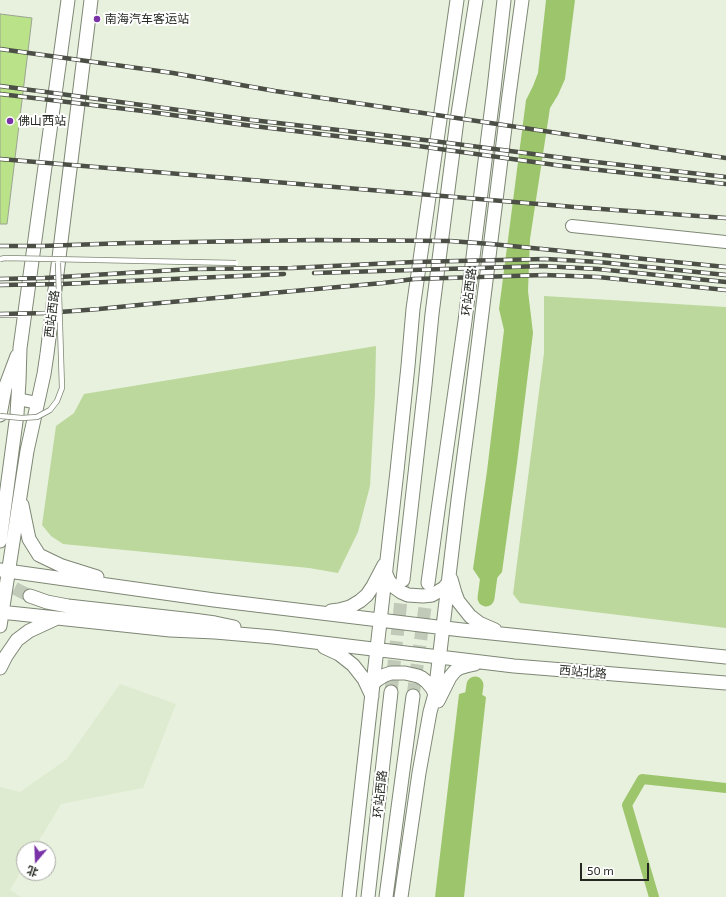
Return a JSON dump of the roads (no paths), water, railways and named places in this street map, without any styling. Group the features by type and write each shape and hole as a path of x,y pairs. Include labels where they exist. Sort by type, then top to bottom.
{"main road":[{"path":"0,541 20,381 20,348 24,315 68,0"},
{"name":"西站西路","path":"0,626 4,570 47,354 91,0"},
{"path":"349,897 388,556 413,309 457,0"},
{"path":"403,580 432,314 461,96 476,0"},
{"name":"环站西路","path":"428,583 467,306 504,0"},
{"path":"401,897 419,773 430,712 435,694 440,657 522,0"},
{"path":"0,416 5,388 20,348"},
{"path":"20,495 29,539 39,554 62,566 137,589"},
{"path":"318,612 339,610 350,607 360,601 367,595 373,586 388,556"},
{"path":"4,570 214,600 511,636 726,657"},
{"path":"386,574 389,581 400,592 408,595 423,596 432,595 444,588 449,577"},
{"path":"449,577 462,607 470,616 490,628 511,636"},
{"path":"30,596 48,602 68,606 215,623 273,637"},
{"path":"1,613 170,630 215,632 308,641 345,658 353,665 372,690"},
{"path":"0,668 17,640 29,631 57,619"},
{"name":"西站北路","path":"308,641 497,664 726,683"},
{"path":"430,712 450,677 459,668 472,664 497,664"},
{"path":"372,690 377,680 385,675 391,673 405,673 422,678 432,688 435,694"},
{"name":"环站西路","path":"368,897 391,692"},
{"name":"环站西路","path":"386,897 413,696"}],"street":[{"path":"572,226 726,242"},
{"path":"18,399 37,403"}],"lane":[{"path":"0,259 236,263"},
{"path":"0,416 22,418 37,417 50,410 57,401 62,388 58,263"},
{"path":"0,315 24,315"}],"waterway":[{"path":"486,598 490,568"},
{"path":"471,713 475,685"},
{"path":"654,897 627,805 642,779 726,788"}],"tunnel":[{"path":"1,575 14,588 30,596"},
{"path":"391,692 403,582"},
{"path":"413,696 428,585"}],"railway":[{"path":"0,49 173,73 275,91 726,158"},
{"path":"0,86 252,120 726,177"},
{"path":"0,94 411,145 563,166 726,184"},
{"path":"0,159 574,207 726,218"},
{"path":"0,246 315,240 450,241 726,267"},
{"path":"0,279 44,278 192,269 292,268 414,262 545,259 599,262 726,275"},
{"path":"314,273 543,266 598,269 726,282"},
{"path":"0,285 62,284 284,274"},
{"path":"0,314 47,313 99,309 414,279 544,275 598,277 726,290"}],"place":[{"name":"南海汽车客运站","path":"97,19"},
{"name":"佛山西站","path":"10,121"}]}
